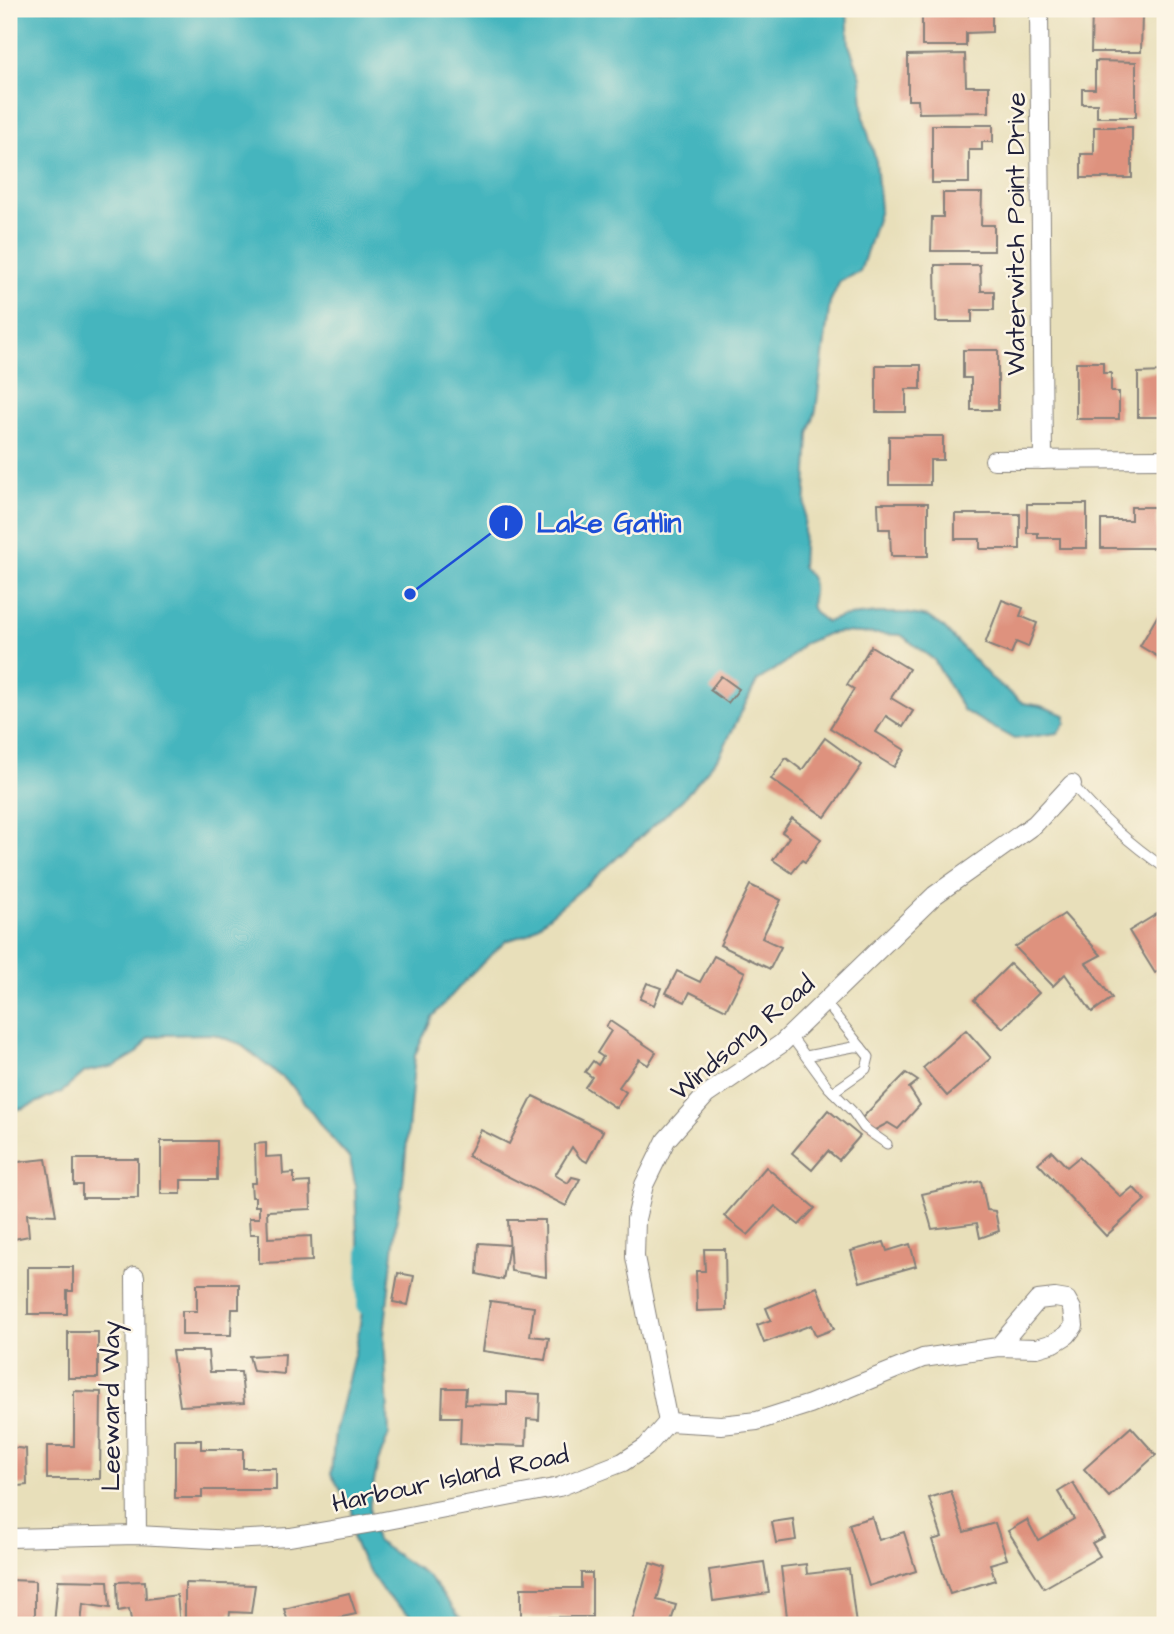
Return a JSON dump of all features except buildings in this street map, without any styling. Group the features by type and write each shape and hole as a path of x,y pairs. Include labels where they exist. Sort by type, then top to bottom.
{"street":[{"name":"Waterwitch Point Drive","path":"1039,9 1043,460"},
{"path":"993,460 1165,459"},
{"name":"Windsong Road","path":"668,1422 635,1256 636,1219 644,1185 666,1140 706,1095 781,1044 935,895 1035,824 1072,784"},
{"name":"Leeward Way","path":"135,1276 137,1535"},
{"path":"668,1422 721,1425 757,1421 810,1404 923,1358 998,1347"},
{"name":"Harbour Island Road","path":"9,1538 137,1535 232,1540 290,1537 373,1523 559,1487 623,1462 646,1447 668,1422"}],"lane":[{"path":"1072,784 1098,815 1165,868"},
{"path":"825,1002 869,1057 866,1069 833,1092"},
{"path":"790,1035 864,1128 887,1144"},
{"path":"806,1056 861,1047"}],"water":[{"path":"9,9 847,9 849,45 861,77 864,119 876,161 880,210 860,272 840,281 830,302 816,410 809,434 802,566 812,581 812,607 827,622 840,617 878,613 928,617 944,628 991,678 1023,703 1065,715 1065,723 1058,733 1014,739 964,711 934,660 901,635 840,632 827,634 803,644 785,663 757,681 720,755 683,799 528,934 506,941 432,1017 415,1055 403,1184 384,1335 389,1434 378,1462 370,1502 370,1517 376,1541 428,1576 466,1625 422,1625 384,1593 362,1560 353,1539 352,1509 331,1474 335,1432 356,1347 368,1277 357,1236 355,1184 350,1159 292,1086 240,1044 213,1034 163,1035 149,1038 137,1053 115,1066 85,1072 62,1092 24,1108 9,1111"}],"waterway":[{"path":"366,1306 367,1250"}],"place":[{"name":"Lake Gatlin","path":"410,594"}]}
